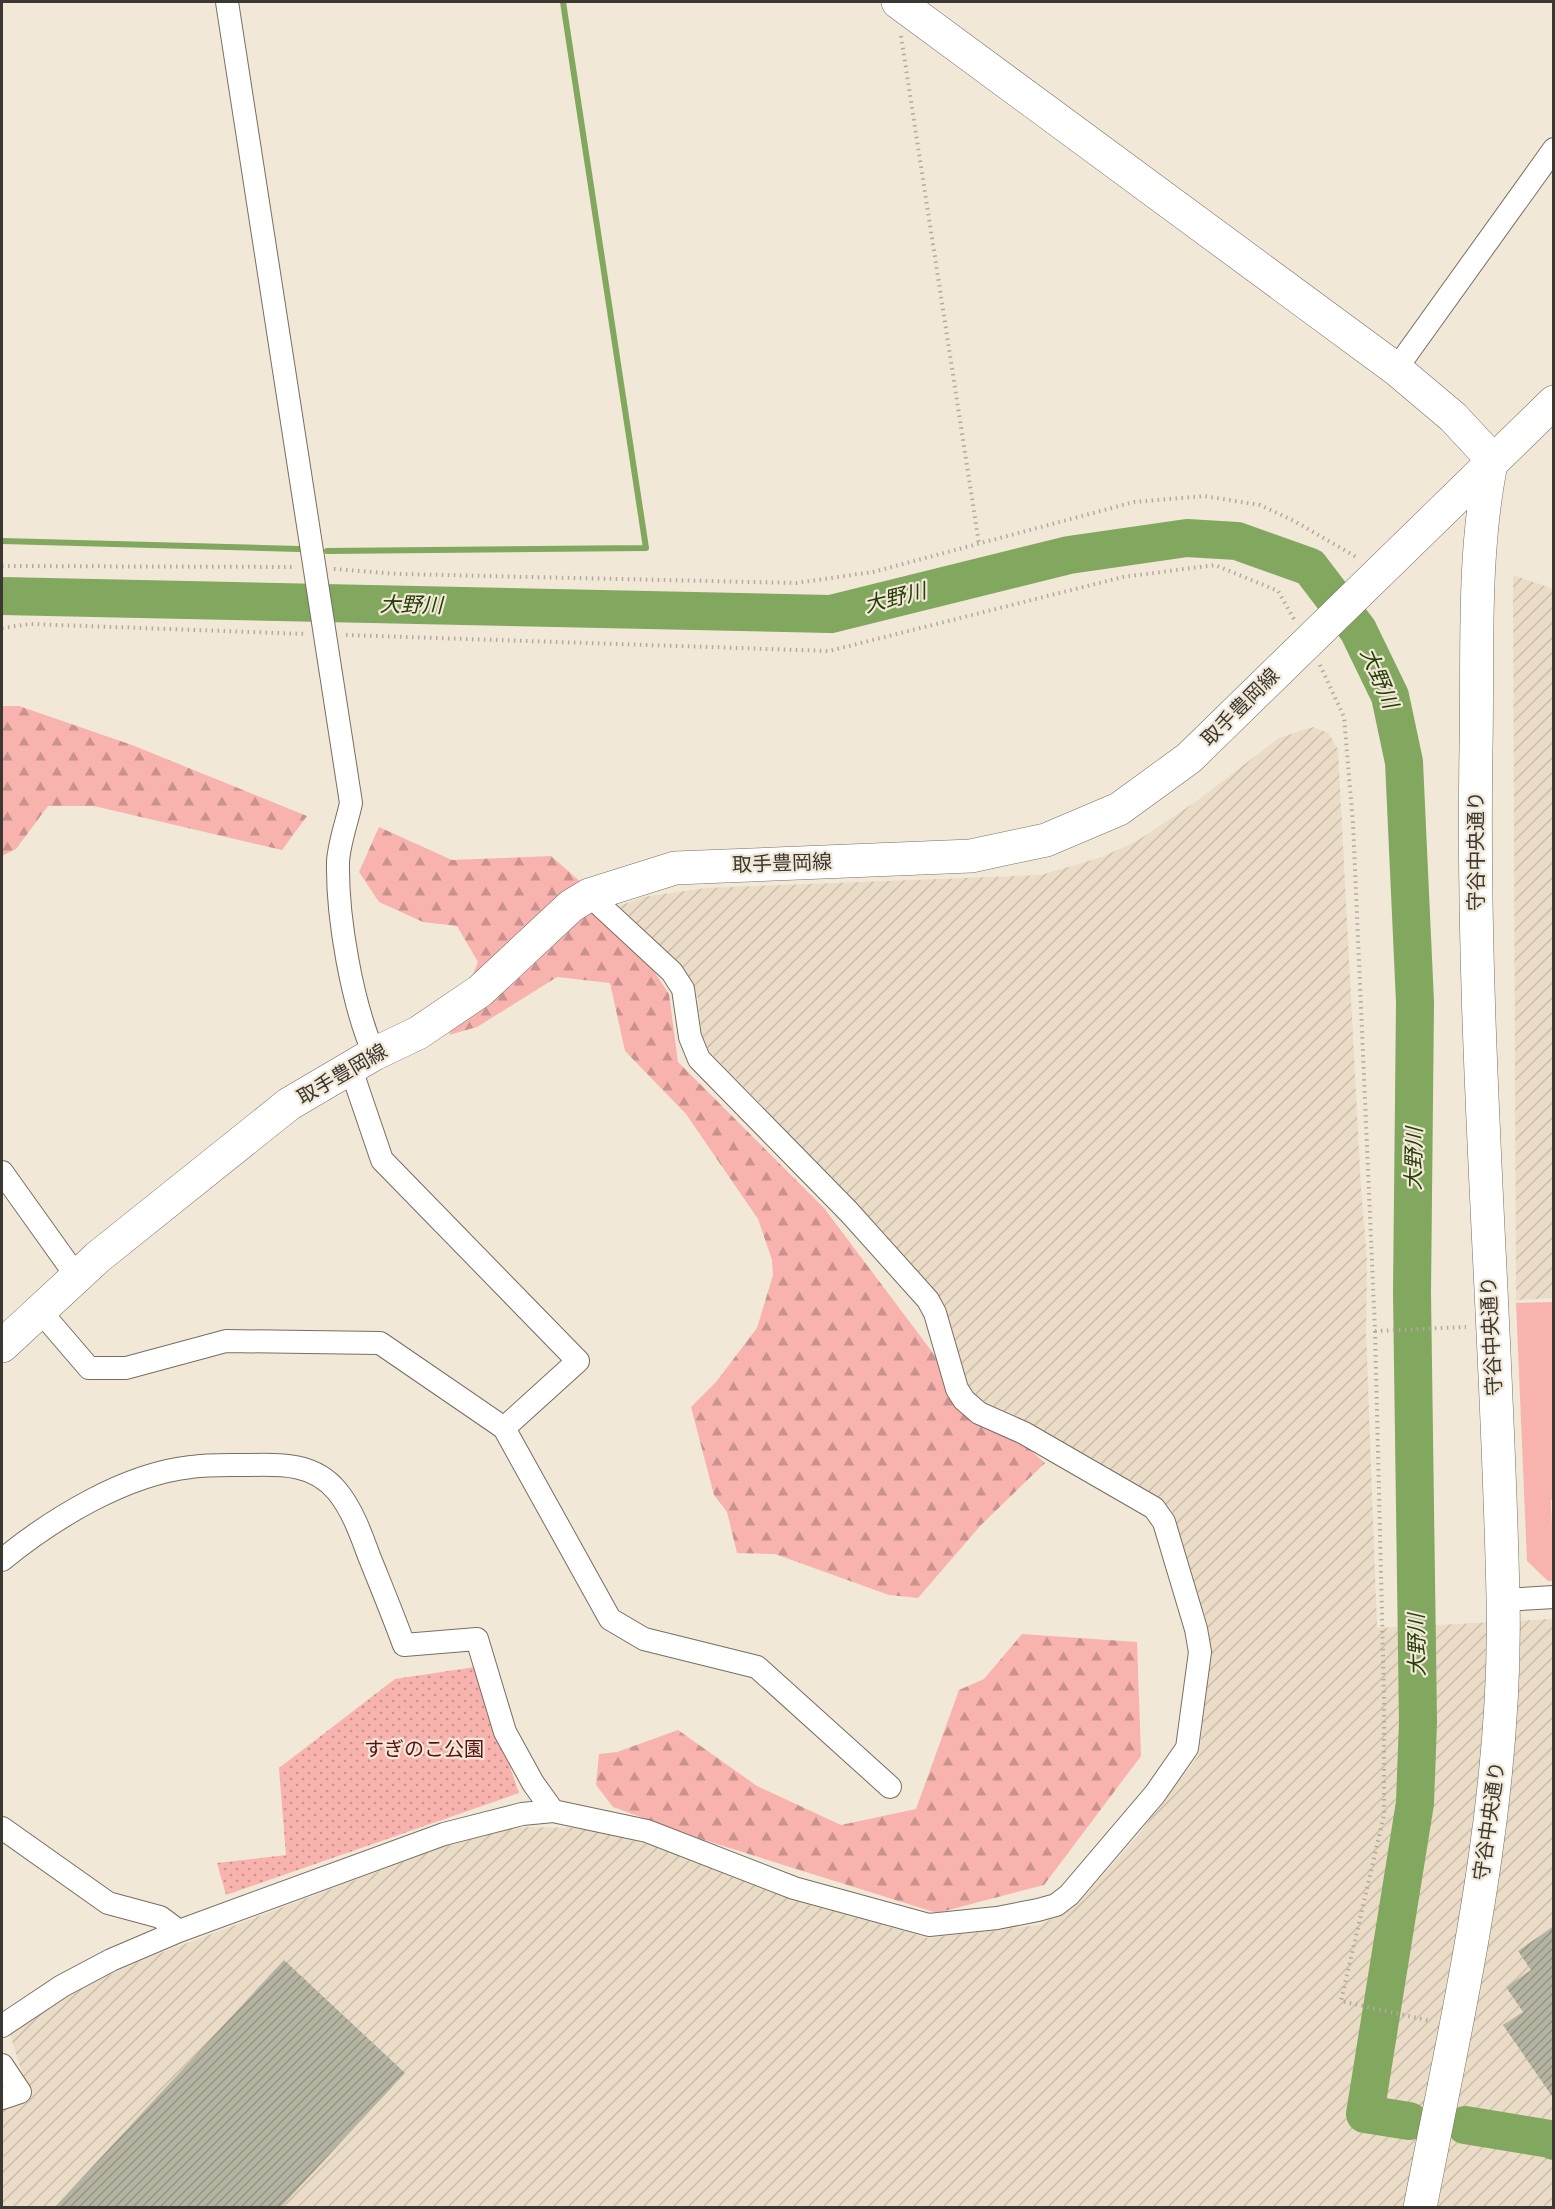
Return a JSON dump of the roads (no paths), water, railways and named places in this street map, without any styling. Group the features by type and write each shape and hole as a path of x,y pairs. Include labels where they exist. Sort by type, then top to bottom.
{"main road":[{"path":"899,2 1396,369 1453,417 1492,459"},
{"name":"取手豊岡線","path":"2,1346 98,1257 289,1104 362,1061 418,1033 480,991 571,906 589,895 675,868 971,856 1046,840 1119,808 1189,758 1492,459 1554,402"},
{"name":"守谷中央通り","path":"1420,2208 1469,1961 1498,1756 1503,1600 1478,1037 1474,824 1479,592 1483,513 1492,459"}],"street":[{"path":"227,2 351,803 338,861 344,935 363,1029 362,1061 382,1160 578,1361 504,1428"},
{"path":"1396,369 1554,149"},
{"path":"2,2026 71,1981 111,1960 179,1932 444,1834 503,1818 553,1811 646,1831 794,1888 929,1925 997,1918 1038,1910 1056,1905 1069,1895 1155,1794 1187,1748 1200,1652 1196,1629 1164,1522 1154,1508 1024,1433 979,1413 964,1400 957,1389 935,1313 928,1300 849,1212 699,1059 690,1037 683,989 672,972 589,895"},
{"path":"2,1172 77,1277"},
{"path":"41,1312 89,1368 126,1368 226,1341 380,1343 504,1428 610,1619 644,1640 757,1667 890,1787"},
{"path":"2,1560 34,1534 79,1508 115,1490 163,1473 191,1467 272,1464 313,1470 337,1491 356,1522 404,1645 477,1639 505,1732 533,1783 553,1811"},
{"path":"1503,1600 1554,1597"},
{"path":"2,1828 108,1903 160,1917 179,1932"},
{"path":"2,2065 20,2092 2,2098"}],"waterway":[{"path":"327,551 646,548 563,2"},
{"name":"大野川","path":"2,596 831,614 1069,555 1187,538 1237,541 1310,567 1358,630 1390,696 1404,762 1415,1002 1412,1293 1418,1722 1415,1803 1365,2114 1409,2121"},
{"path":"2,541 299,549"},
{"name":"大野川","path":"1465,2125 1554,2141"}],"park label":[{"name":"すぎのこ公園","path":"424,1749"}]}
